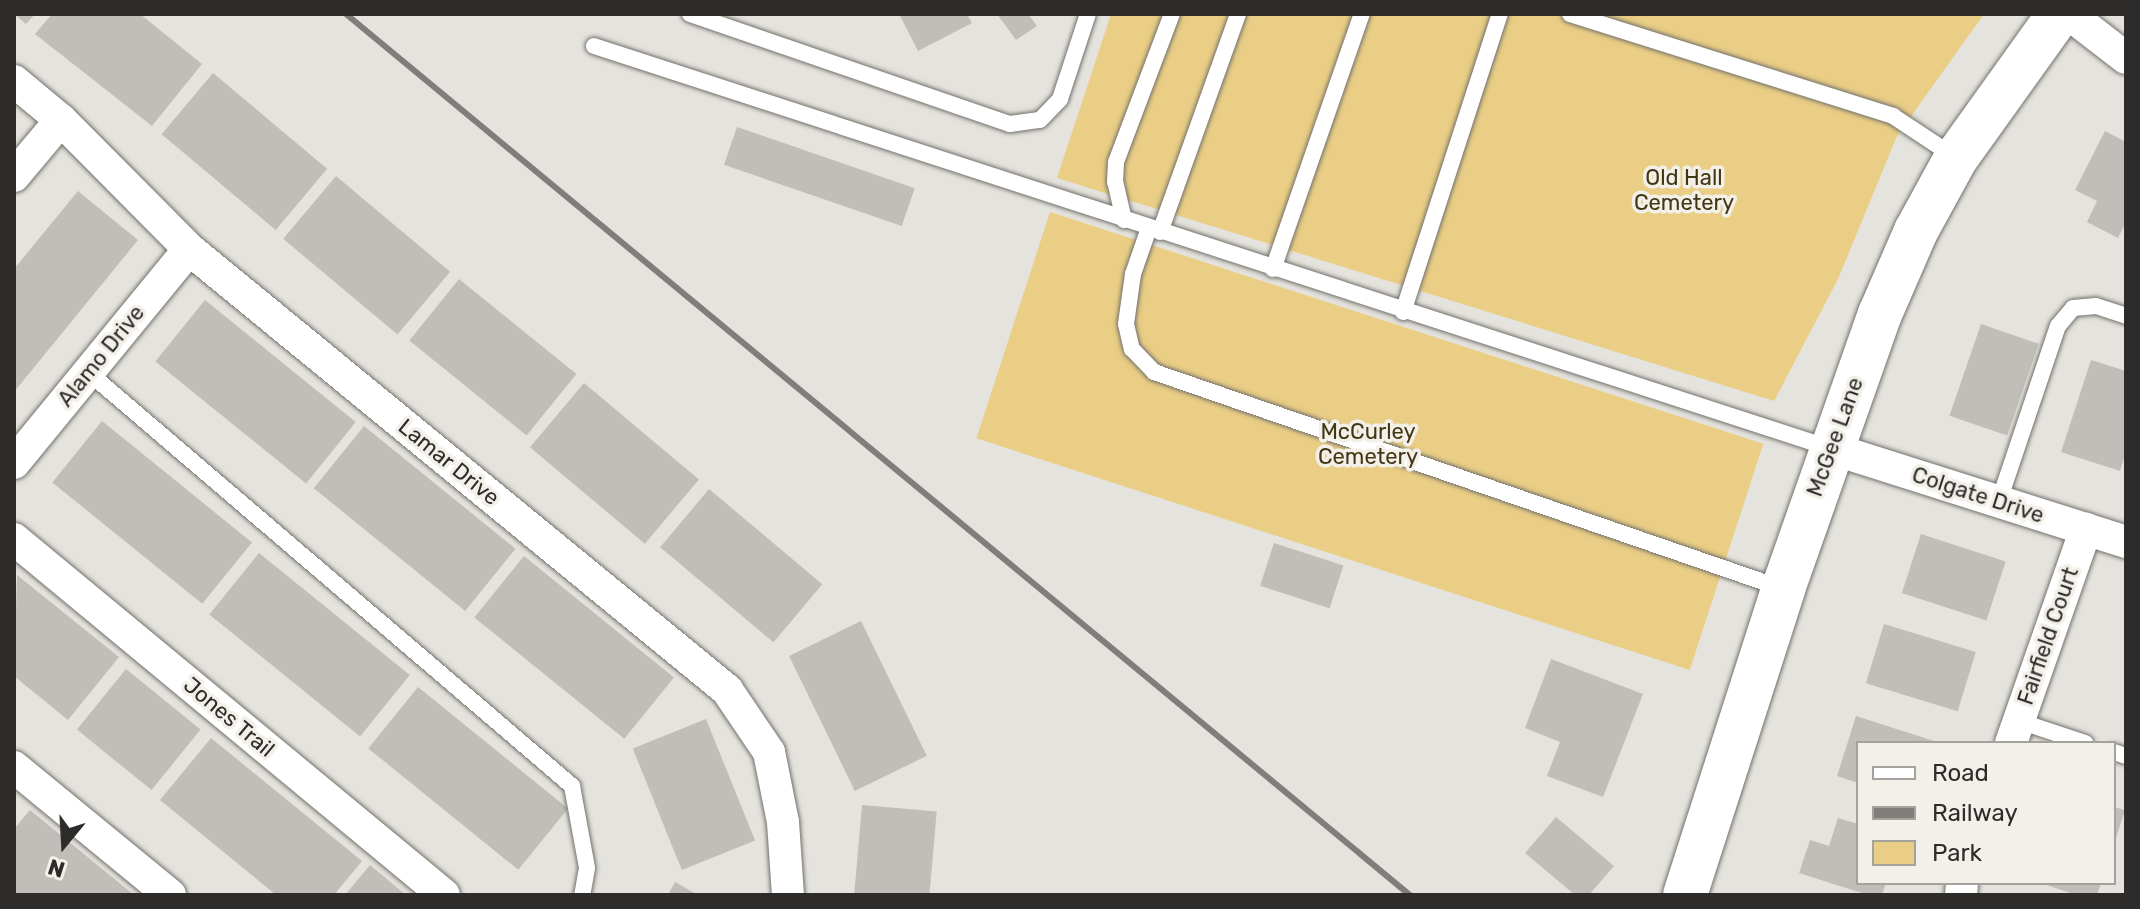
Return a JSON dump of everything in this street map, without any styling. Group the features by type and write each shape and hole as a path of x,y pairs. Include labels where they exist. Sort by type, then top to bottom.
{"street":[{"name":"McGee Lane","path":"1685,895 1830,448 1880,314 1916,231 1956,158 2059,14"},
{"path":"2069,14 2126,58"},
{"name":"Lamar Drive","path":"14,81 61,120 189,249 727,690 769,752 783,822 788,895"},
{"path":"14,176 61,120"},
{"name":"Alamo Drive","path":"14,463 189,249"},
{"name":"Colgate Drive","path":"1830,448 2126,542"},
{"name":"Fairfield Court","path":"2015,732 2086,529"},
{"name":"Jones Trail","path":"14,539 444,895"},
{"path":"14,767 170,895"}],"lane":[{"path":"690,14 1010,124 1040,120 1060,99 1088,14"},
{"path":"1124,220 1115,182 1116,162 1172,14"},
{"path":"1238,14 1155,230 1133,274 1126,324 1132,349 1154,372 1783,589"},
{"path":"1273,269 1362,14"},
{"path":"1403,312 1500,14"},
{"path":"1570,14 1893,116 1956,158"},
{"path":"594,46 1403,312 1830,448"},
{"path":"1999,501 2058,326 2073,308 2096,306 2126,316"},
{"path":"88,372 572,786 587,868 582,895"},
{"path":"2015,732 2072,741"}],"green space":[{"name":"Old Hall Cemetery","path":"1111,14 1984,14 1897,136 1838,279 1774,401 1057,178"},
{"name":"McCurley Cemetery","path":"1050,212 1763,444 1690,670 976,438"}],"building":[{"path":"14,14 35,14 26,24"},
{"path":"52,14 140,14 202,64 152,126 35,34"},
{"path":"899,14 967,14 972,23 918,51"},
{"path":"997,14 1028,14 1037,26 1016,40"},
{"path":"213,73 327,169 276,230 162,134"},
{"path":"737,127 915,188 902,226 724,165"},
{"path":"2105,131 2126,142 2126,222 2118,238 2087,222 2097,201 2075,190"},
{"path":"336,176 450,272 397,335 283,239"},
{"path":"78,191 138,240 14,392 14,269"},
{"path":"459,279 576,374 527,435 409,340"},
{"path":"205,300 356,422 306,483 155,361"},
{"path":"1981,324 2039,344 2007,436 1949,416"},
{"path":"2091,360 2126,371 2126,452 2120,471 2061,452"},
{"path":"584,383 699,479 645,544 530,447"},
{"path":"102,421 252,542 202,604 52,482"},
{"path":"364,426 516,549 465,611 314,488"},
{"path":"709,489 822,584 774,642 660,547"},
{"path":"1921,534 2006,562 1986,620 1902,593"},
{"path":"1274,543 1343,566 1330,608 1260,586"},
{"path":"259,553 410,675 360,736 209,614"},
{"path":"524,556 674,677 624,739 474,617"},
{"path":"17,575 119,657 68,720 14,676"},
{"path":"861,621 927,756 855,791 789,656"},
{"path":"1884,624 1976,652 1958,711 1866,683"},
{"path":"1551,659 1643,694 1603,797 1547,776 1560,742 1525,728"},
{"path":"126,669 201,729 152,790 77,730"},
{"path":"418,687 568,808 518,870 368,748"},
{"path":"1856,716 1934,741 1856,741 1856,782 1837,776"},
{"path":"706,719 755,840 682,870 633,749"},
{"path":"211,738 362,861 334,895 276,895 160,800"},
{"path":"862,805 937,812 929,895 854,895"},
{"path":"2116,808 2125,810 2116,838"},
{"path":"30,810 134,895 14,895 14,829"},
{"path":"1556,817 1614,866 1589,895 1575,895 1525,853"},
{"path":"1838,818 1856,823 1856,885 1885,885 1882,895 1868,895 1799,873 1810,840 1829,846"},
{"path":"370,865 406,895 345,895"},
{"path":"675,882 698,895 668,895"},
{"path":"2047,885 2100,885 2097,895 2076,895"}],"railway":[{"path":"346,14 1410,895"}]}
